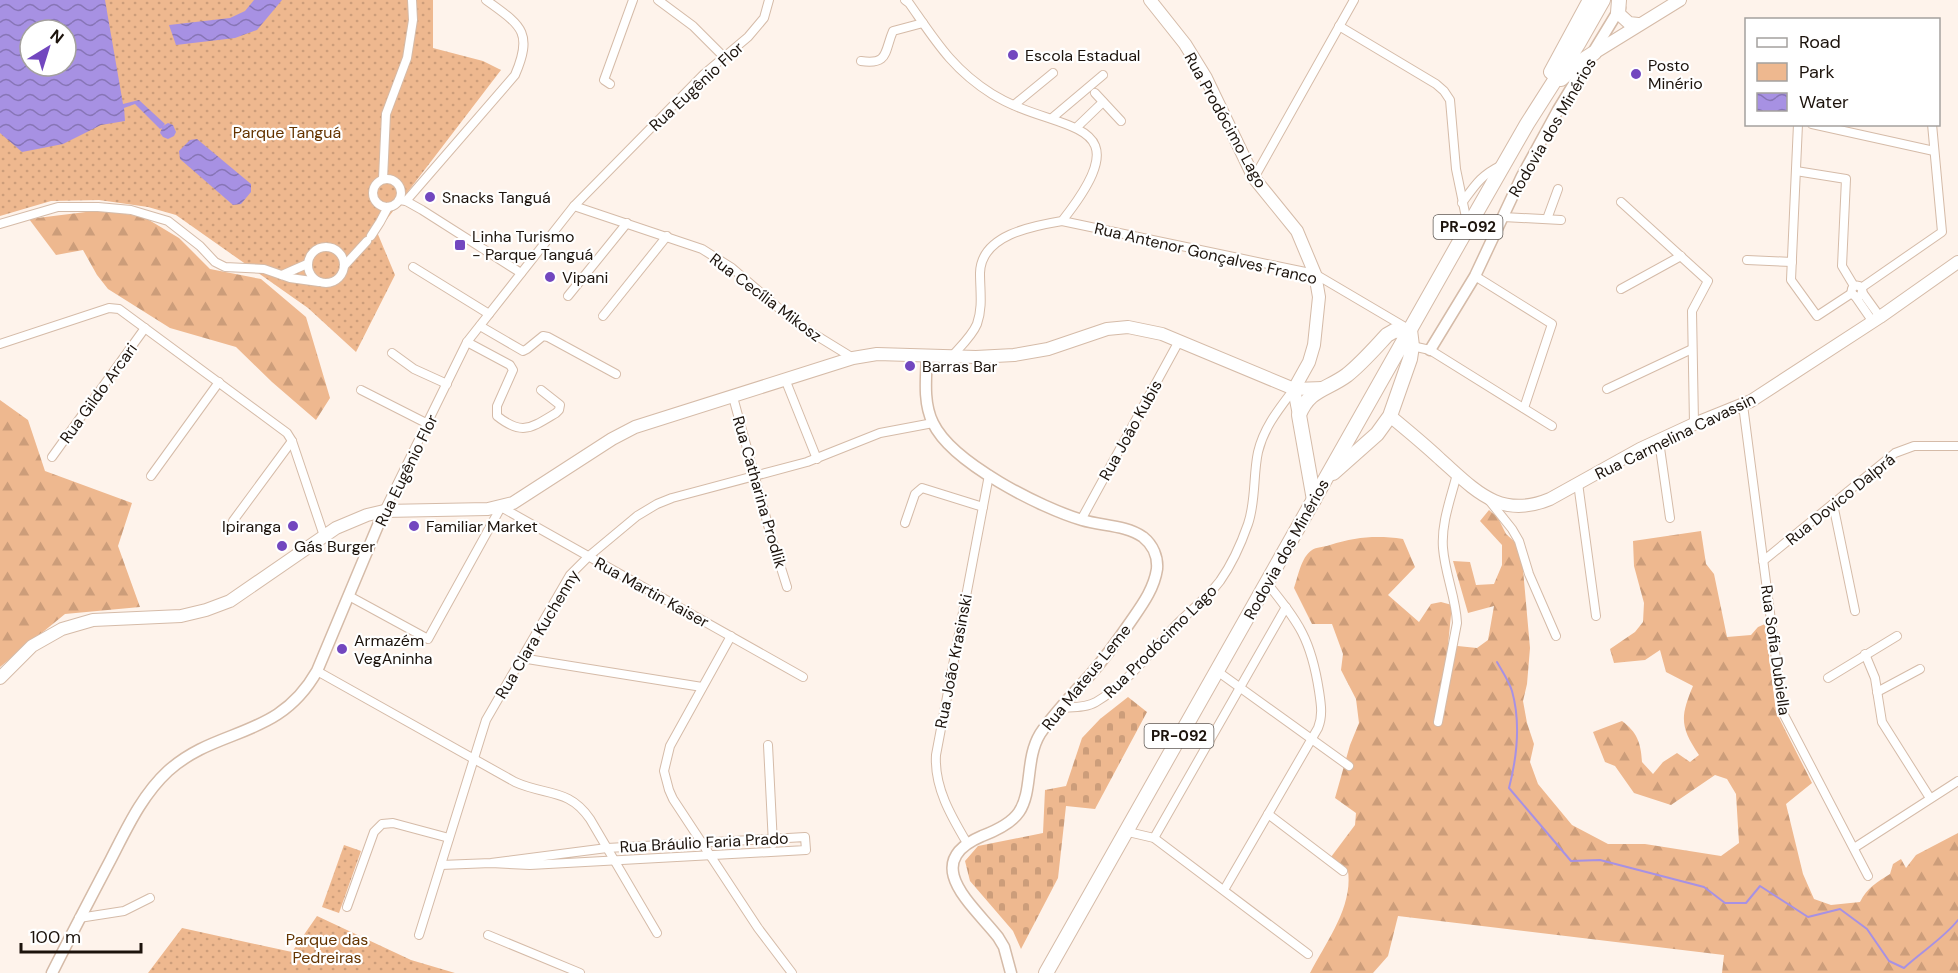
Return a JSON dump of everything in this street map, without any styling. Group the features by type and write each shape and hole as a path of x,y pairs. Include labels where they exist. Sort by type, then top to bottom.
{"main road":[{"name":"Rua Prodócimo Lago","path":"1149,0 1185,44 1206,78 1254,178 1297,231 1315,274 1319,297 1314,345 1309,362 1294,389"},
{"name":"Rodovia dos Minérios","path":"1527,124 1544,98 1575,38 1590,0"},
{"name":"Rodovia dos Minérios","path":"1046,973 1124,831 1575,38 1603,0"},
{"path":"1544,98 1571,69 1638,24 1680,0"},
{"path":"1618,6 1629,23 1638,24"},
{"path":"1575,38 1594,53"},
{"name":"Rua Carmelina Cavassin","path":"1390,416 1488,499 1510,506 1532,505 1550,499 1694,424 1743,405 1876,320 1958,262"},
{"path":"0,678 32,646 62,629 93,620 182,616 206,610 230,601 346,523 384,511 501,507 525,497 623,433 853,358 883,354 997,357 1033,353 1117,327 1139,328 1179,341 1294,389 1323,388"},
{"path":"1299,416 1308,399 1349,373 1387,335 1410,330 1412,346 1390,416 1377,434 1325,480"},
{"path":"1294,389 1314,500"}],"street":[{"path":"388,207 377,202 373,195 374,187 383,179 386,114 406,58 413,20 412,0"},
{"path":"0,224 58,207 131,210 168,221 200,246 215,262 225,267 264,269 282,275 333,282 381,222 388,207 403,200 515,75 524,55 520,29 514,21 486,0"},
{"path":"610,84 604,80 633,0"},
{"path":"658,0 693,26 724,57"},
{"name":"Rua Eugênio Flor","path":"52,973 131,821 155,784 182,760 196,752 276,717 298,699 317,671 384,511 467,342 574,206 704,74 757,28 764,18 769,0"},
{"path":"905,0 940,48 965,75 993,95 1014,105 1077,127 1090,138 1098,154 1096,168 1076,204 1062,221 1035,225 1007,236 992,246 982,260 981,303 978,321 971,334 952,356"},
{"path":"1254,178 1354,0"},
{"name":"Rodovia dos Minérios","path":"1430,350 1475,276 1522,176 1558,110 1594,53 1618,6 1625,0"},
{"path":"861,61 875,63 880,60 886,54 893,31 923,23"},
{"path":"1339,26 1444,91 1450,100 1456,169 1468,227"},
{"path":"1014,105 1053,73"},
{"path":"1052,118 1103,75"},
{"path":"1095,93 1121,121"},
{"path":"1077,127 1103,102"},
{"path":"1798,126 1792,282 1817,316 1942,232 1932,126"},
{"path":"1821,126 1934,150"},
{"path":"1462,203 1486,172 1504,163"},
{"path":"1796,171 1846,179 1842,266 1876,320"},
{"path":"383,179 392,180 398,184 403,200 521,273"},
{"path":"1546,219 1558,189"},
{"path":"1621,202 1708,281 1692,311 1694,424"},
{"name":"Rua Cecília Mikosz","path":"574,206 702,249 724,262 796,323 853,358"},
{"path":"1503,217 1561,220"},
{"name":"Rua Antenor Gonçalves Franco","path":"1062,221 1315,274 1410,330"},
{"path":"568,296 627,223"},
{"path":"603,316 667,236"},
{"path":"320,282 310,274 307,264 312,252 317,248 330,246 341,254 344,266"},
{"path":"1621,289 1681,256"},
{"path":"1747,260 1792,262"},
{"path":"282,275 307,264"},
{"path":"413,267 489,314"},
{"path":"1475,276 1552,324 1524,408"},
{"path":"0,344 112,307 119,309 284,430 292,441 324,536"},
{"path":"480,326 523,351 543,336 548,337 616,374"},
{"name":"Rua Gildo Arcari","path":"52,457 145,328"},
{"name":"Rua João Kubis","path":"1081,520 1179,341"},
{"path":"467,342 510,365 513,370 496,406 497,416 506,423 519,429 528,429 556,413 560,405 541,390"},
{"path":"1412,346 1430,350 1552,426"},
{"path":"1607,390 1692,349"},
{"path":"392,353 414,369 447,384"},
{"name":"Rua Mateus Leme","path":"927,356 927,396 933,423 956,450 989,475 1059,512 1081,520 1130,531 1143,537 1154,552 1157,567 1151,589 1137,612 1102,661 1060,708 1036,742 1029,764 1025,799 1017,814 1001,827 967,843"},
{"path":"785,379 818,459"},
{"path":"151,476 219,382"},
{"name":"Rua Prodócimo Lago","path":"1060,708 1086,706 1105,696 1200,604 1219,581 1235,555 1248,522 1256,463 1262,440 1272,418 1294,389"},
{"path":"361,390 428,424"},
{"name":"Rua Catharina Prodlik","path":"733,397 787,587"},
{"name":"Rua Sofia Dubiella","path":"1743,405 1782,713 1868,876"},
{"name":"Rua Clara Kuchenny","path":"419,935 486,720 570,575 588,556 632,520 657,504 818,459 880,433 933,423"},
{"path":"232,521 292,441"},
{"path":"1659,441 1670,518"},
{"name":"Rua Dovico Dalprá","path":"1763,561 1886,459 1905,449 1922,445 1958,446"},
{"path":"1438,722 1457,623 1456,608 1445,563 1443,537 1456,474"},
{"name":"Rua João Krasinski","path":"967,843 941,791 936,755 989,475"},
{"path":"1578,483 1596,616"},
{"path":"905,523 915,494 921,488 983,507"},
{"path":"1488,499 1519,541 1528,574 1556,636"},
{"path":"1833,504 1856,611"},
{"path":"348,596 428,639 501,507"},
{"name":"Rua Martin Kaiser","path":"501,507 803,676"},
{"path":"1224,890 1311,739 1322,714 1316,676 1305,637 1267,583"},
{"name":"Rodovia dos Minérios","path":"1154,838 1286,607"},
{"path":"731,636 670,746 664,771 669,790 702,843 758,928 792,973"},
{"path":"1828,678 1896,636"},
{"path":"1865,654 1875,678 1882,722 1930,798"},
{"path":"521,658 702,687"},
{"path":"1877,692 1920,669"},
{"path":"317,671 524,786 569,798 584,810 657,933"},
{"path":"1217,671 1349,766"},
{"path":"768,746 774,852"},
{"path":"1854,848 1958,781"},
{"path":"1268,814 1343,871"},
{"path":"347,907 374,832 382,824 393,823 449,838"},
{"path":"1124,831 1154,838 1308,954"},
{"name":"Rua Bráulio Faria Prado","path":"441,865 491,863 607,848 805,837 806,850 530,865 491,863"},
{"path":"967,843 957,851 953,876 961,891 1004,947 1011,973"},
{"path":"79,918 124,911 150,898"},
{"path":"488,935 580,973"}],"green space":[{"name":"Parque Tanguá","path":"0,0 433,0 433,48 483,61 501,70 377,232 395,275 356,352 308,308 176,215 148,207 99,200 51,201 0,216"},
{"path":"102,210 144,217 179,238 210,269 261,279 306,317 330,398 316,420 236,347 170,328 108,289 83,250 56,255 29,219"},
{"path":"0,400 28,420 45,471 132,503 118,546 140,607 65,614 0,667"},
{"path":"1489,510 1498,518 1506,534 1516,543 1522,558 1530,648 1523,701 1534,744 1530,762 1538,784 1572,825 1608,844 1645,844 1721,856 1739,843 1736,794 1727,779 1715,775 1671,805 1634,793 1615,766 1605,762 1593,732 1622,721 1635,734 1641,749 1642,762 1653,774 1663,762 1677,753 1690,762 1699,755 1688,737 1684,722 1686,706 1693,686 1666,672 1660,650 1645,660 1614,663 1610,649 1635,632 1643,622 1644,603 1634,566 1633,541 1701,531 1706,564 1714,574 1727,637 1751,635 1758,627 1765,624 1776,712 1812,783 1786,804 1803,874 1814,899 1831,905 1860,902 1869,889 1890,874 1893,864 1901,859 1906,868 1916,855 1958,833 1958,973 1722,973 1724,955 1398,916 1388,956 1373,973 1310,973 1337,924 1346,898 1348,871 1331,857 1355,825 1356,813 1335,798 1350,745 1359,723 1356,699 1341,670 1343,654 1332,624 1312,624 1294,588 1300,568 1308,553 1316,548 1366,538 1403,539 1415,567 1388,595 1419,622 1431,604 1441,602 1452,605 1448,645 1477,648 1488,640 1494,606 1468,613 1453,561 1470,562 1476,585 1494,584 1502,565 1502,545 1480,521"},
{"path":"1128,697 1147,712 1095,809 1066,806 1058,878 1021,949 1013,931 970,881 965,861 978,846 1043,833 1045,790 1066,786 1082,738 1100,719"},
{"path":"344,845 361,851 339,913 322,907"},
{"name":"Parque das Pedreiras","path":"317,916 411,960 455,973 148,973 182,928 292,952"}],"water":[{"path":"0,0 105,0 123,104 139,100 165,124 163,126 168,123 173,125 176,132 174,136 168,139 163,137 160,133 162,128 160,129 135,104 124,108 125,121 101,125 63,144 22,152 0,133"},
{"path":"254,0 282,0 257,30 235,38 176,45 169,25 230,18 245,11"},
{"path":"197,139 251,184 251,192 241,204 233,205 180,159 179,151 190,140"}],"waterway":[{"path":"1497,662 1511,687 1515,703 1516,752 1509,788 1571,861 1600,860 1704,887 1725,903 1746,903 1760,886 1808,917 1840,909 1867,929 1889,961 1904,968 1958,920"}],"place":[{"name":"Escola Estadual","path":"1013,55"},
{"name":"Posto Minério","path":"1636,74"},
{"name":"Snacks Tanguá","path":"430,197"},
{"name":"Linha Turismo - Parque Tanguá","path":"460,245"},
{"name":"Vipani","path":"550,277"},
{"name":"Barras Bar","path":"910,366"},
{"name":"Ipiranga","path":"293,526"},
{"name":"Familiar Market","path":"414,526"},
{"name":"Gás Burger","path":"282,546"},
{"name":"Armazém VegAninha","path":"342,649"}]}
